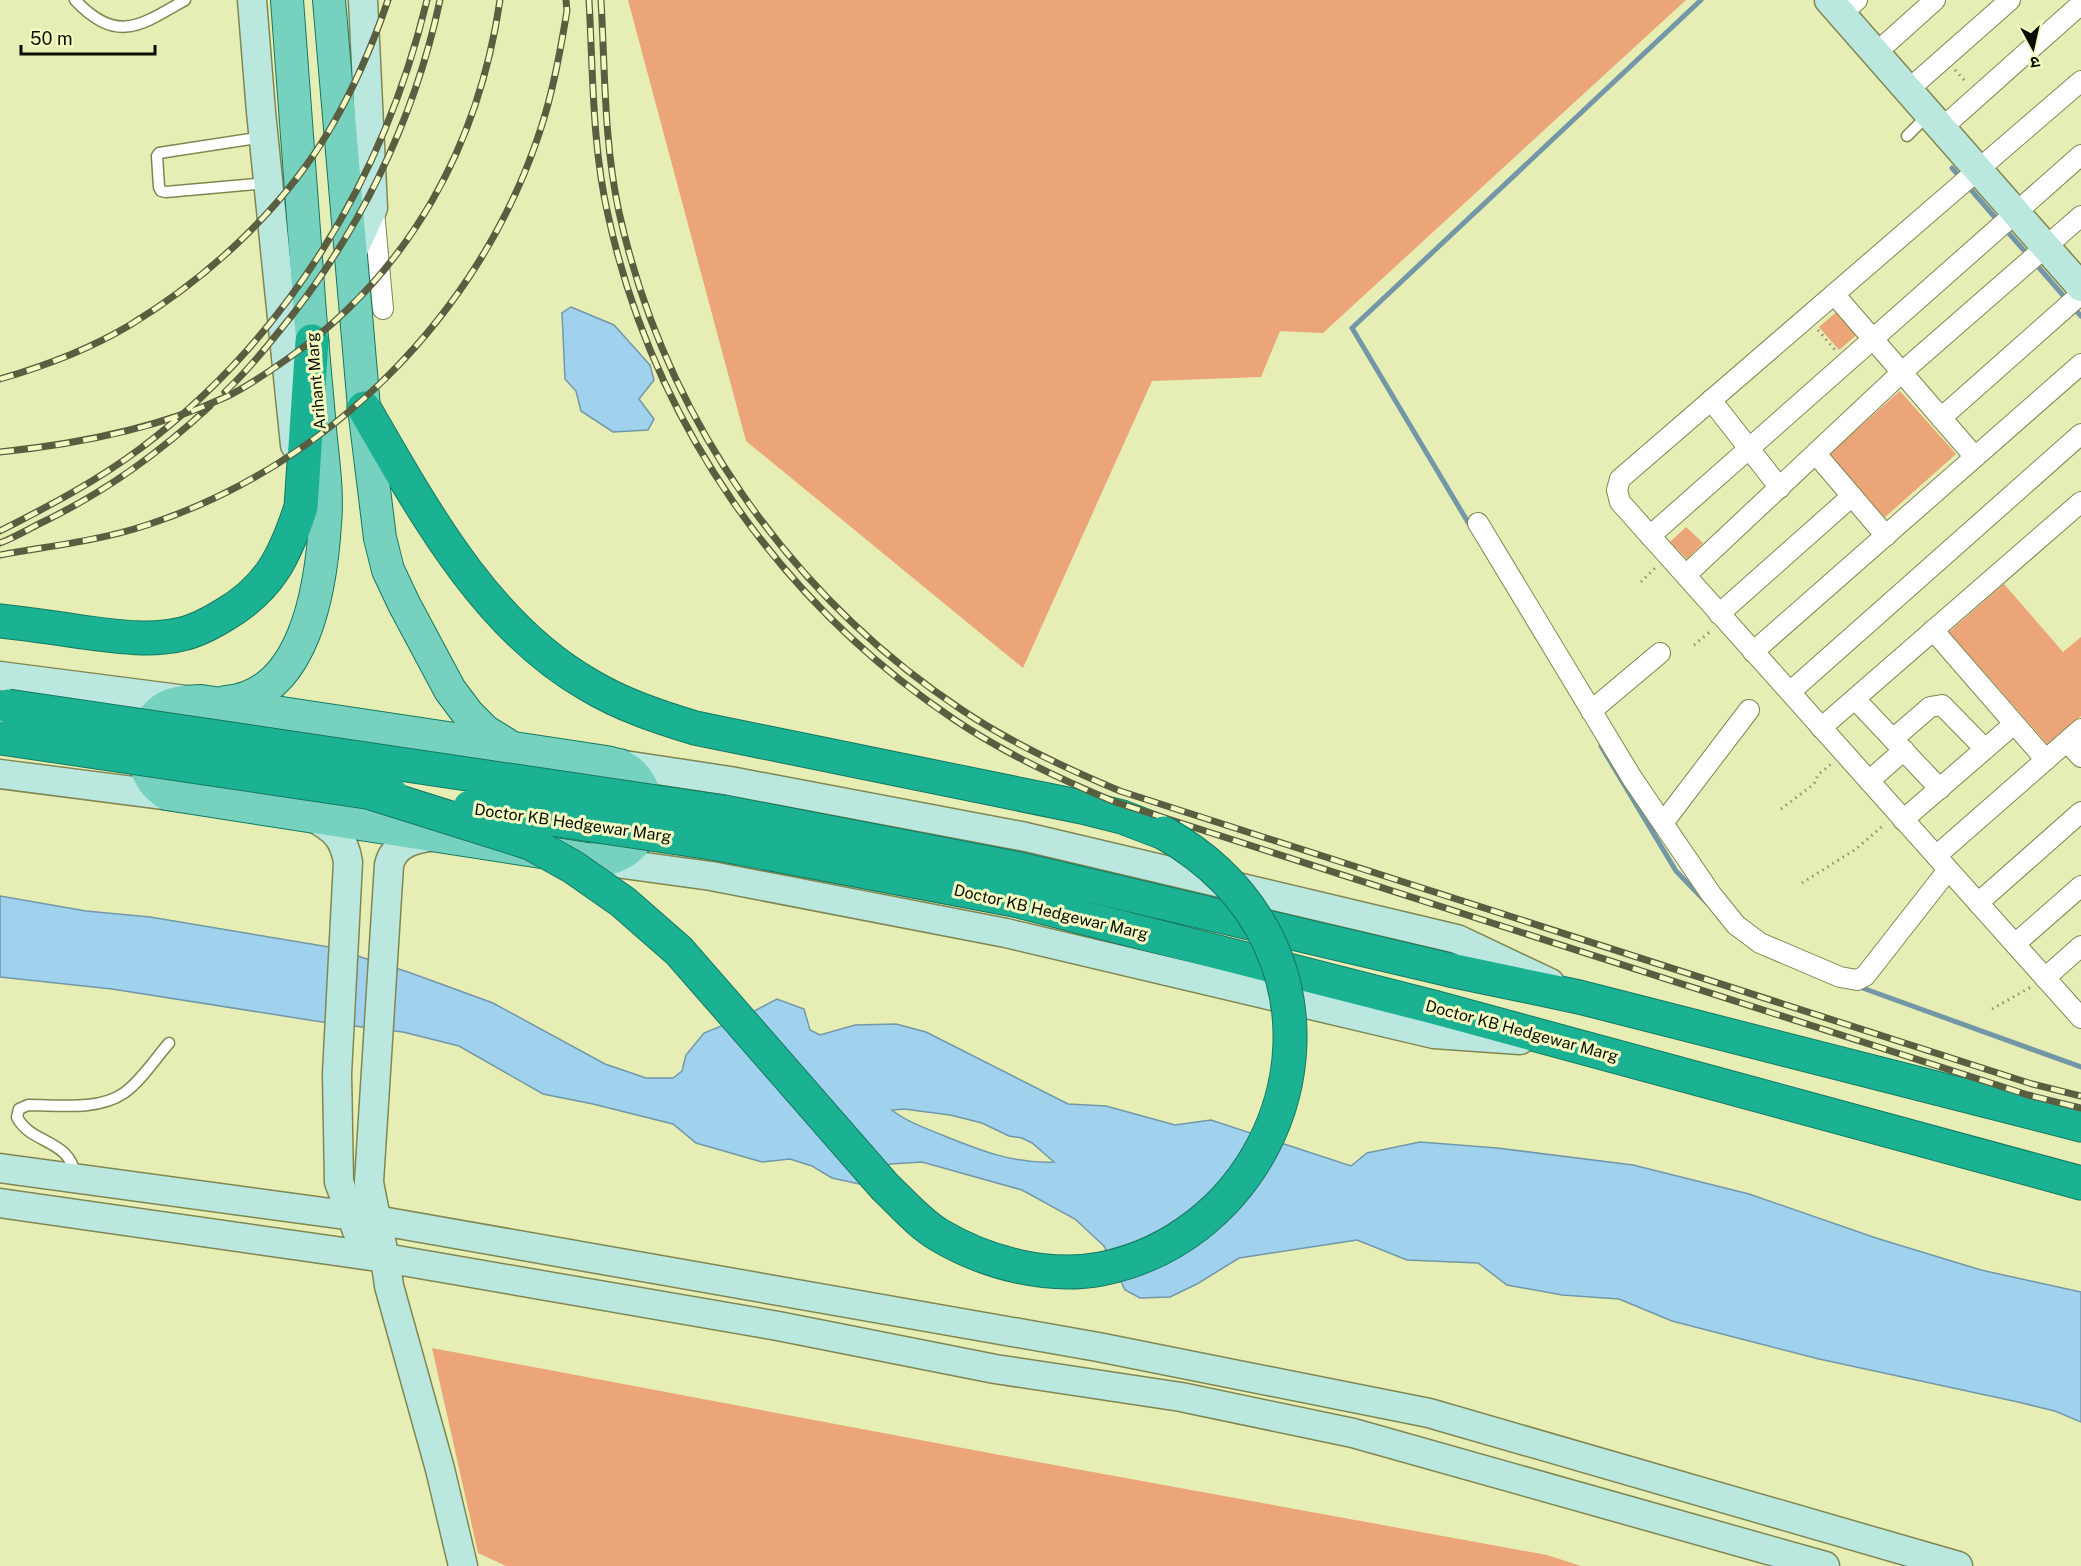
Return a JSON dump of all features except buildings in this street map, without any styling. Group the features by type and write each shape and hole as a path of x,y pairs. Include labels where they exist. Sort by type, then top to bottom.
{"highway":[{"path":"0,621 117,636 148,638 183,634 213,622 238,607 260,589 279,563 301,507 312,341"},
{"path":"364,408 405,479 460,562 498,612 540,651 588,685 641,710 695,728 1122,817 1164,833 1213,865 1230,882 1259,922 1277,960 1287,993 1291,1022 1288,1077 1274,1124 1264,1146 1247,1173 1212,1213 1192,1231 1133,1260 1100,1269 1055,1272 1017,1266 975,1253 938,1234 885,1187 679,951 623,902 573,867 530,843 371,793"},
{"name":"Doctor KB Hedgewar Marg","path":"3,696 724,812 1020,869 1450,970 1580,997 2081,1125"},
{"name":"Doctor KB Hedgewar Marg","path":"0,738 718,844 1014,900 1576,1044 2081,1183"}],"main road":[{"path":"252,0 263,137 301,507"},
{"name":"Arihant Marg","path":"206,702 243,699 257,694 272,684 292,659 302,641 312,610 322,551 326,500 287,0"},
{"path":"329,0 364,408 380,538 388,570 450,690 468,714 484,731 501,743 525,750"},
{"path":"351,255 373,208 363,0"},
{"path":"1843,5 1876,53 2081,287"},
{"path":"3,696 206,702 730,781 1026,837 1457,939 1580,997"},
{"path":"185,798 167,794 154,782 145,767 142,749 146,732 155,717 168,705 183,702 206,702"},
{"path":"253,808 268,712"},
{"path":"448,838 474,742"},
{"path":"587,859 608,859 631,848 646,820 646,804 642,789 632,775 620,766 606,762"},
{"path":"0,774 185,798 711,876 1006,933 1434,1034 1576,1044"},
{"path":"313,817 330,827 346,847 348,862 337,1074 339,1182 364,1218 375,1257 388,1286 440,1469 463,1566"},
{"path":"364,1218 377,1077 387,887 391,856 397,849 412,841 448,838"},
{"path":"0,1168 364,1218 1098,1347 1429,1413 1958,1566"},
{"path":"0,1203 375,1257 766,1324 995,1369 1181,1397 1330,1428 1825,1566"}],"street":[{"path":"1876,53 1935,0"},
{"path":"1908,90 2010,0"},
{"path":"1936,121 1978,96 2081,4"},
{"path":"2081,81 1620,479 1617,490 1620,502 2081,1018"},
{"path":"1650,536 2081,155"},
{"path":"373,208 383,309"},
{"path":"1686,575 1901,373 2081,216"},
{"path":"1834,294 1975,457"},
{"path":"1941,418 2081,294"},
{"path":"1753,651 2081,364"},
{"path":"1711,400 1780,488"},
{"path":"1790,692 2081,434"},
{"path":"1816,454 1886,536"},
{"path":"1719,614 1852,496"},
{"path":"1821,728 2081,502"},
{"path":"1478,523 1632,778 1711,894 1736,925 1760,943 1850,980 1865,976 1942,863 2046,760 2074,736 2081,758"},
{"path":"1933,630 2046,760"},
{"path":"1591,711 1660,653"},
{"path":"1855,699 1940,789"},
{"path":"1869,781 1930,707 1942,705 1985,749"},
{"path":"1663,824 1749,710"},
{"path":"1901,816 1940,789 2014,724"},
{"path":"1978,903 2081,812"},
{"path":"2015,944 2081,886"},
{"path":"2045,978 2081,946"}],"lane":[{"path":"75,0 90,16 106,24 128,27 147,22 185,0"},
{"path":"1906,136 1936,121"},
{"path":"263,137 159,153 159,187 161,191 166,192 268,183"},
{"path":"75,1178 69,1158 59,1148 21,1126 17,1117 19,1109 28,1105 87,1105 108,1101 125,1092 169,1043"}],"path":[{"path":"1944,58 1978,96"},
{"path":"1806,318 1846,363"},
{"path":"1781,809 1814,784 1818,775 1844,753"},
{"path":"1802,884 1901,816"},
{"path":"1992,1009 2045,978"}],"shaded area":[{"path":"628,0 1686,0 1323,333 1280,331 1261,377 1152,381 1023,668 746,441"},
{"path":"1840,309 1860,332 1839,350 1819,327"},
{"path":"1900,391 1956,454 1884,518 1828,455"},
{"path":"1686,527 1703,543 1687,559 1670,542"},
{"path":"2004,584 2063,652 2081,637 2081,716 2048,745 1949,632"},
{"path":"432,1348 1547,1555 1581,1566 506,1566 478,1553"}],"water":[{"path":"571,307 614,325 650,365 654,380 639,399 654,419 648,430 613,432 581,411 576,391 565,379 562,313"},
{"path":"0,896 86,911 150,917 329,947 408,972 493,1003 605,1064 646,1078 673,1078 682,1071 686,1055 704,1033 741,1018 777,999 804,1009 810,1030 820,1035 855,1025 896,1024 926,1032 1068,1104 1106,1106 1175,1125 1211,1120 1351,1166 1367,1153 1420,1142 1497,1148 1633,1165 1749,1194 1876,1238 1981,1270 2081,1292 2081,1422 2055,1411 1819,1359 1672,1321 1619,1299 1562,1295 1507,1285 1478,1263 1407,1260 1357,1240 1239,1258 1197,1284 1170,1297 1140,1298 1125,1290 1104,1246 1075,1219 1022,1190 922,1162 890,1164 859,1184 832,1178 812,1166 790,1159 762,1162 696,1143 673,1124 543,1094 459,1046 403,1032 322,1022 112,989 0,977","holes":["904,1109 950,1115 982,1123 1009,1136 1022,1138 1032,1143 1054,1162 1025,1161 983,1151 916,1124 892,1110"]}],"waterway":[{"path":"1472,529 1352,328 1701,0"},
{"path":"1952,168 1999,222"},
{"path":"2005,229 2029,256"},
{"path":"2035,263 2081,316"},
{"path":"1601,746 1676,871 1706,902"},
{"path":"1857,986 2081,1067"}],"railway":[{"path":"0,379 67,356 130,325 188,285 242,239 290,187 330,129 362,66 388,0"},
{"path":"0,531 90,482 141,448 194,404 242,356 285,304 323,249 356,191 385,129 408,66 427,0"},
{"path":"225,392 259,356 306,297 357,218 379,177 415,90 440,0"},
{"path":"0,452 59,445 117,433 201,408 260,378 333,323 370,286 404,245 432,201 456,154 475,105 490,53 500,0"},
{"path":"0,555 129,531 214,498 277,464 336,422 390,374 438,320 479,261 513,198 549,102 567,11 566,0"},
{"path":"589,0 594,108 599,162 608,215 629,291 657,365 691,435 733,501 780,563 833,621 892,673 955,720 1014,755 1115,802 2028,1095 2081,1108"},
{"path":"601,0 606,106 614,186 640,287 667,360 702,429 743,494 789,556 842,612 899,664 962,710 1019,744 1120,791 2032,1084 2081,1096"},
{"path":"0,543 90,497 152,455 210,406"}]}
